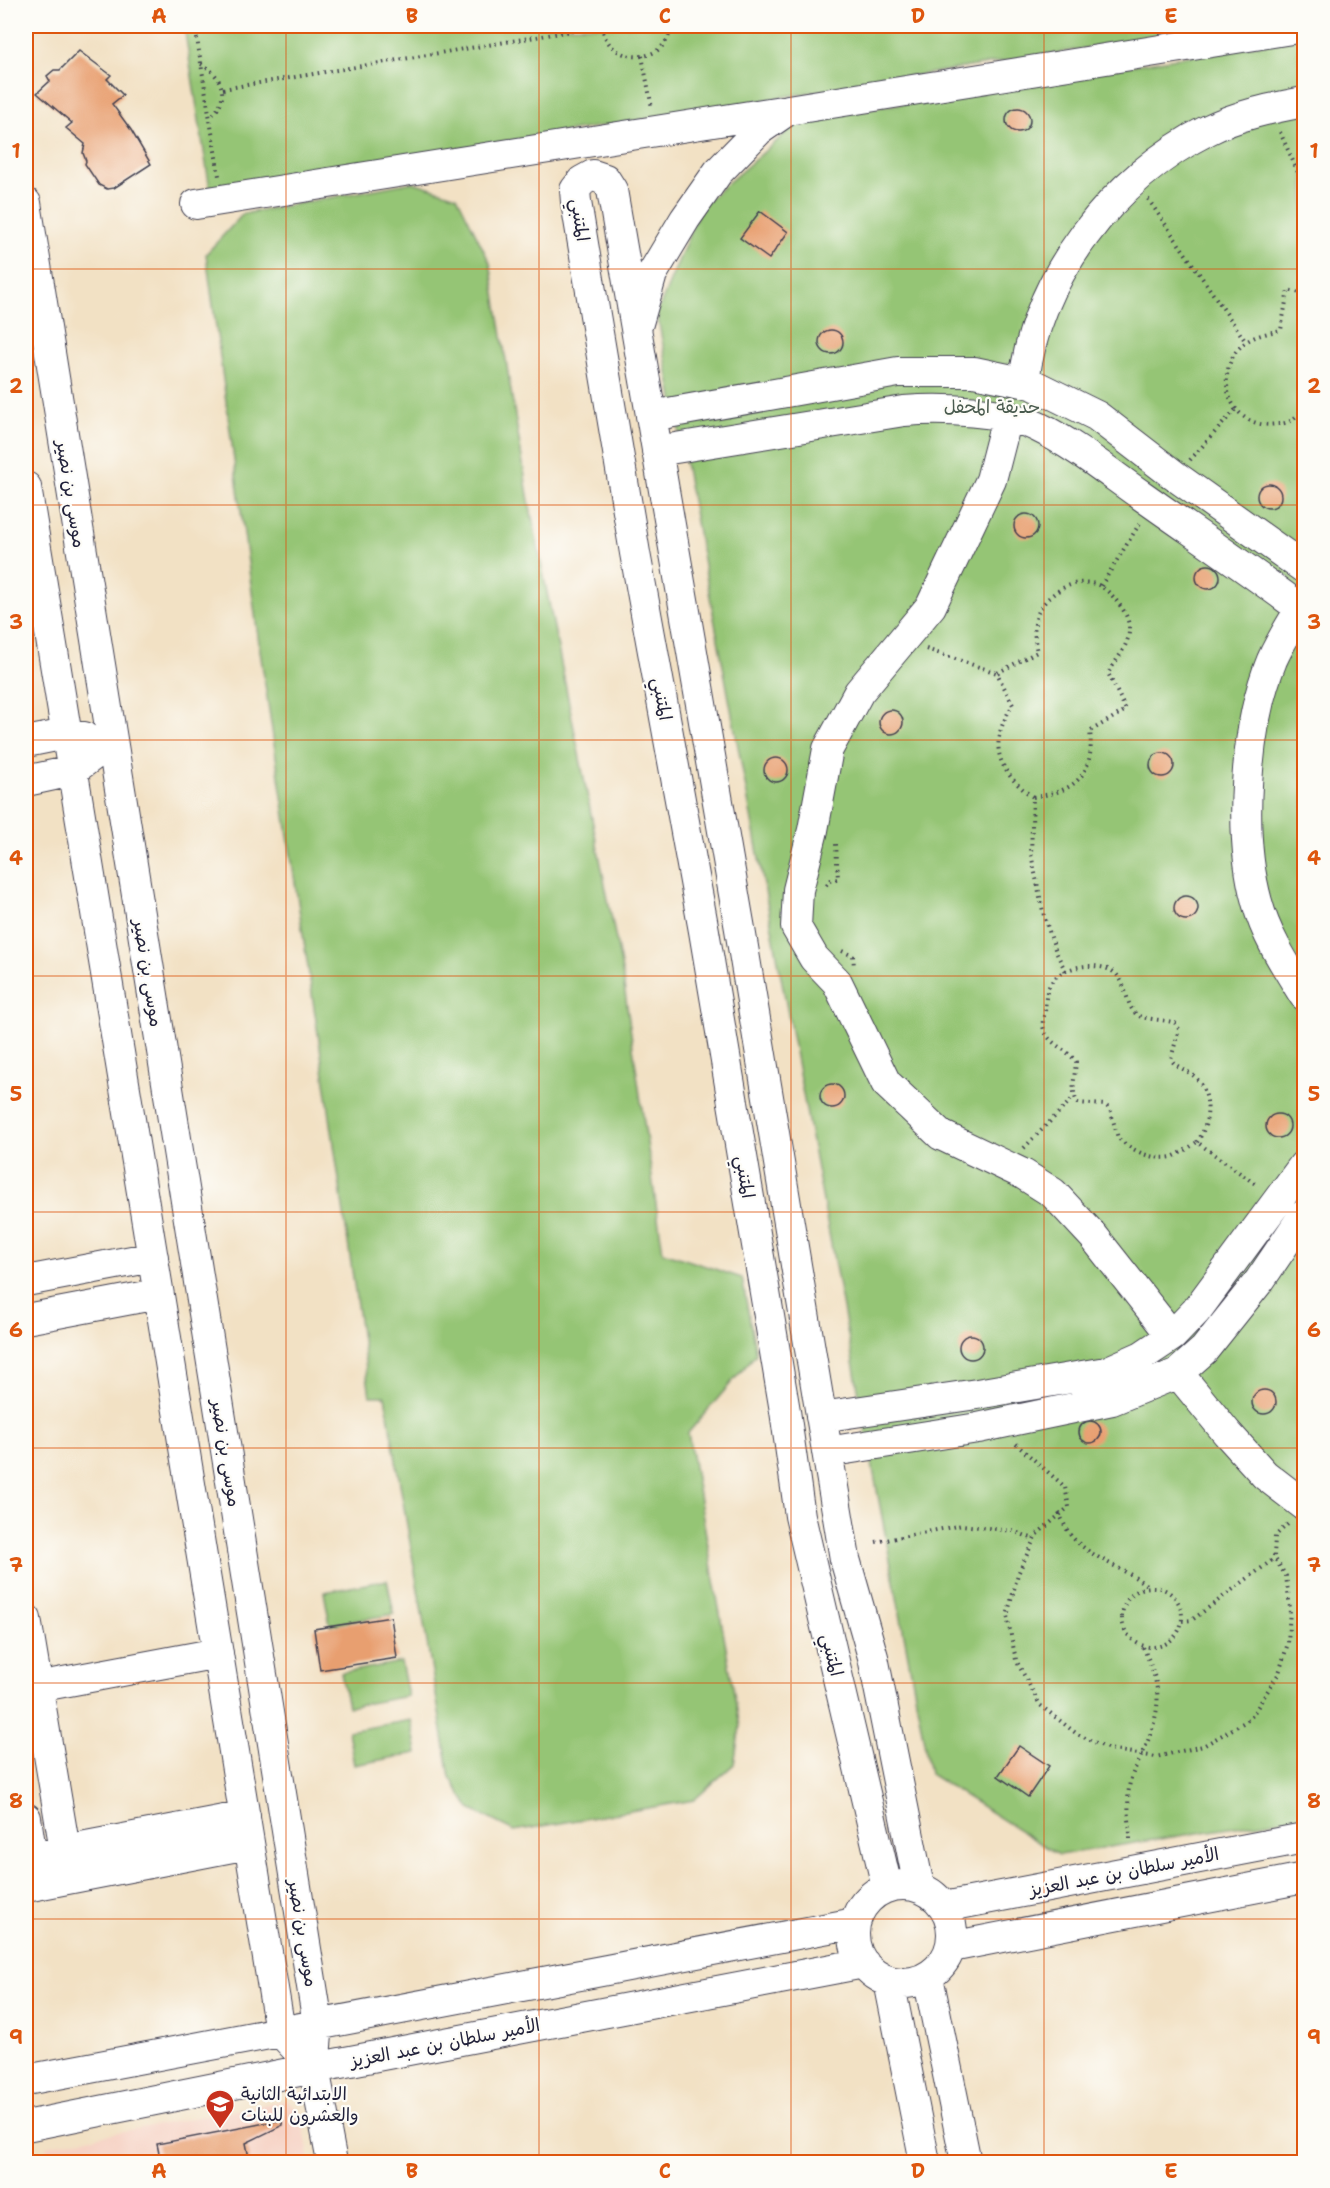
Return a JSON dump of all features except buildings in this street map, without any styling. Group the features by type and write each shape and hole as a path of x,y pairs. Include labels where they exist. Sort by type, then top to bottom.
{"street":[{"path":"196,204 1305,27"},
{"path":"1024,382 1027,353 1058,277 1083,237 1128,185 1171,153 1209,129 1259,111 1305,102"},
{"path":"636,329 652,274 685,219 718,172 759,130 788,110"},
{"name":"المتنبي","path":"887,1887 800,1516 785,1411 704,931 637,563 576,202 575,190 582,181 593,175 605,179 612,190 822,1417 844,1559 873,1657 919,1887"},
{"name":"موسى بن نصير","path":"26,203 318,2024 314,2068 332,2163"},
{"path":"651,416 898,372 974,372 1024,382 1097,416 1175,476 1305,568"},
{"path":"657,451 936,408 1006,418 1037,427 1079,452 1303,610 1272,660 1251,732 1247,835 1257,904 1279,956 1305,995"},
{"path":"1006,418 991,480 931,606 859,692 828,749 813,830 798,890 796,927 814,957 837,982 886,1083 941,1135 1023,1174 1053,1193 1094,1237 1172,1336"},
{"path":"26,487 33,578 66,734 280,2031 314,2068"},
{"path":"26,742 66,734 111,741"},
{"path":"26,781 72,771 111,741"},
{"path":"822,1417 1106,1372 1142,1356 1172,1336 1196,1311 1305,1166"},
{"path":"827,1452 993,1424 1112,1400 1179,1373 1204,1350 1260,1280 1305,1215"},
{"path":"26,1281 153,1257"},
{"path":"26,1319 158,1294"},
{"path":"1179,1373 1227,1433 1299,1512"},
{"path":"26,1619 31,1688 65,1850 57,1881"},
{"path":"31,1688 218,1653"},
{"path":"26,1818 29,1858 57,1881"},
{"path":"29,1858 65,1850 246,1830"},
{"path":"26,1887 57,1881 246,1830"},
{"name":"الأمير سلطان بن عبد العزيز","path":"944,1907 1305,1838"},
{"path":"951,1947 1305,1878"},
{"path":"903,1885 919,1887 933,1895 944,1907 951,1922 953,1937 949,1954 940,1967 928,1977 912,1983 896,1983 880,1978 858,1954 854,1939 855,1923 862,1907 872,1896 887,1887 903,1885"},
{"path":"26,2080 855,1923"},
{"name":"الأمير سلطان بن عبد العزيز","path":"26,2126 314,2068 864,1963"},
{"path":"928,1977 966,2163"},
{"path":"889,1981 925,2163"}],"path":[{"path":"195,26 220,180"},
{"path":"223,89 601,26 608,43 617,51 627,56 642,56 659,49 666,40 671,26"},
{"path":"642,56 653,112"},
{"path":"201,64 211,69 223,89 221,101 210,118"},
{"path":"1278,126 1305,186"},
{"path":"1144,194 1246,342"},
{"path":"1305,294 1288,290 1281,330 1259,335 1246,342 1235,352 1226,381 1235,410 1252,422 1269,425 1288,422 1305,410"},
{"path":"1175,476 1235,410"},
{"path":"1101,586 1152,503"},
{"path":"928,641 922,648 997,673 1013,705 1002,725 999,762 1012,780 1033,797 1054,795 1078,782 1088,767 1092,748 1090,731 1126,710 1108,673 1129,633 1126,613 1114,597 1101,586 1081,582 1055,592 1044,603 1036,619 1037,652 997,673"},
{"path":"1033,797 1030,854 1044,916 1056,952 1066,972"},
{"path":"821,889 830,880 838,879 836,835"},
{"path":"836,949 853,956 854,972"},
{"path":"1086,966 1104,968 1120,978 1131,1008 1137,1015 1146,1019 1156,1018 1176,1023 1179,1029 1171,1059 1173,1063 1193,1075 1204,1086 1205,1125 1197,1142 1172,1157 1146,1155 1125,1145 1118,1138 1110,1109 1105,1105 1078,1102 1074,1097 1076,1062 1066,1051 1053,1043 1043,1025 1046,997 1050,984 1066,972 1086,966"},
{"path":"1026,1156 1022,1152 1074,1097"},
{"path":"1197,1142 1278,1200"},
{"path":"993,1424 1065,1487 1069,1507 1059,1513 1036,1535 1018,1574 1008,1616 1016,1660 1040,1705 1077,1734 1109,1749 1156,1757 1203,1746 1250,1719 1279,1674 1288,1643 1290,1608 1286,1576 1275,1558 1275,1536 1299,1512"},
{"path":"1059,1513 1071,1537 1089,1552 1138,1578 1149,1588"},
{"path":"876,1542 962,1525 1013,1531 1034,1539"},
{"path":"1182,1621 1192,1620 1275,1558"},
{"path":"1149,1588 1161,1589 1170,1593 1181,1610 1180,1630 1167,1644 1158,1647 1142,1645 1131,1639 1126,1631 1122,1613 1132,1595 1149,1588"},
{"path":"1130,1839 1130,1782 1143,1754 1156,1716 1158,1698 1156,1680 1142,1645"}],"shaded area":[{"name":"الابتدائية الثانية والعشرون للبنات","path":"287,2100 301,2112 310,2162 49,2162 46,2146"}],"green space":[{"path":"184,26 1224,26 210,189"},
{"name":"حديقة المحفل","path":"1304,37 1304,1816 1059,1855 930,1774 657,313 701,206 801,120"},
{"path":"413,182 457,196 490,263 530,507 621,965 663,1252 742,1278 756,1354 688,1433 740,1727 734,1764 694,1800 514,1831 470,1809 450,1777 385,1396 370,1396 260,651 206,254 243,214"},
{"path":"387,1580 394,1614 330,1625 324,1592"},
{"path":"401,1662 408,1696 348,1707 341,1673"},
{"path":"411,1720 417,1753 354,1765 348,1731"}],"place":[{"name":"الابتدائية الثانية والعشرون للبنات","path":"220,2130"}]}
